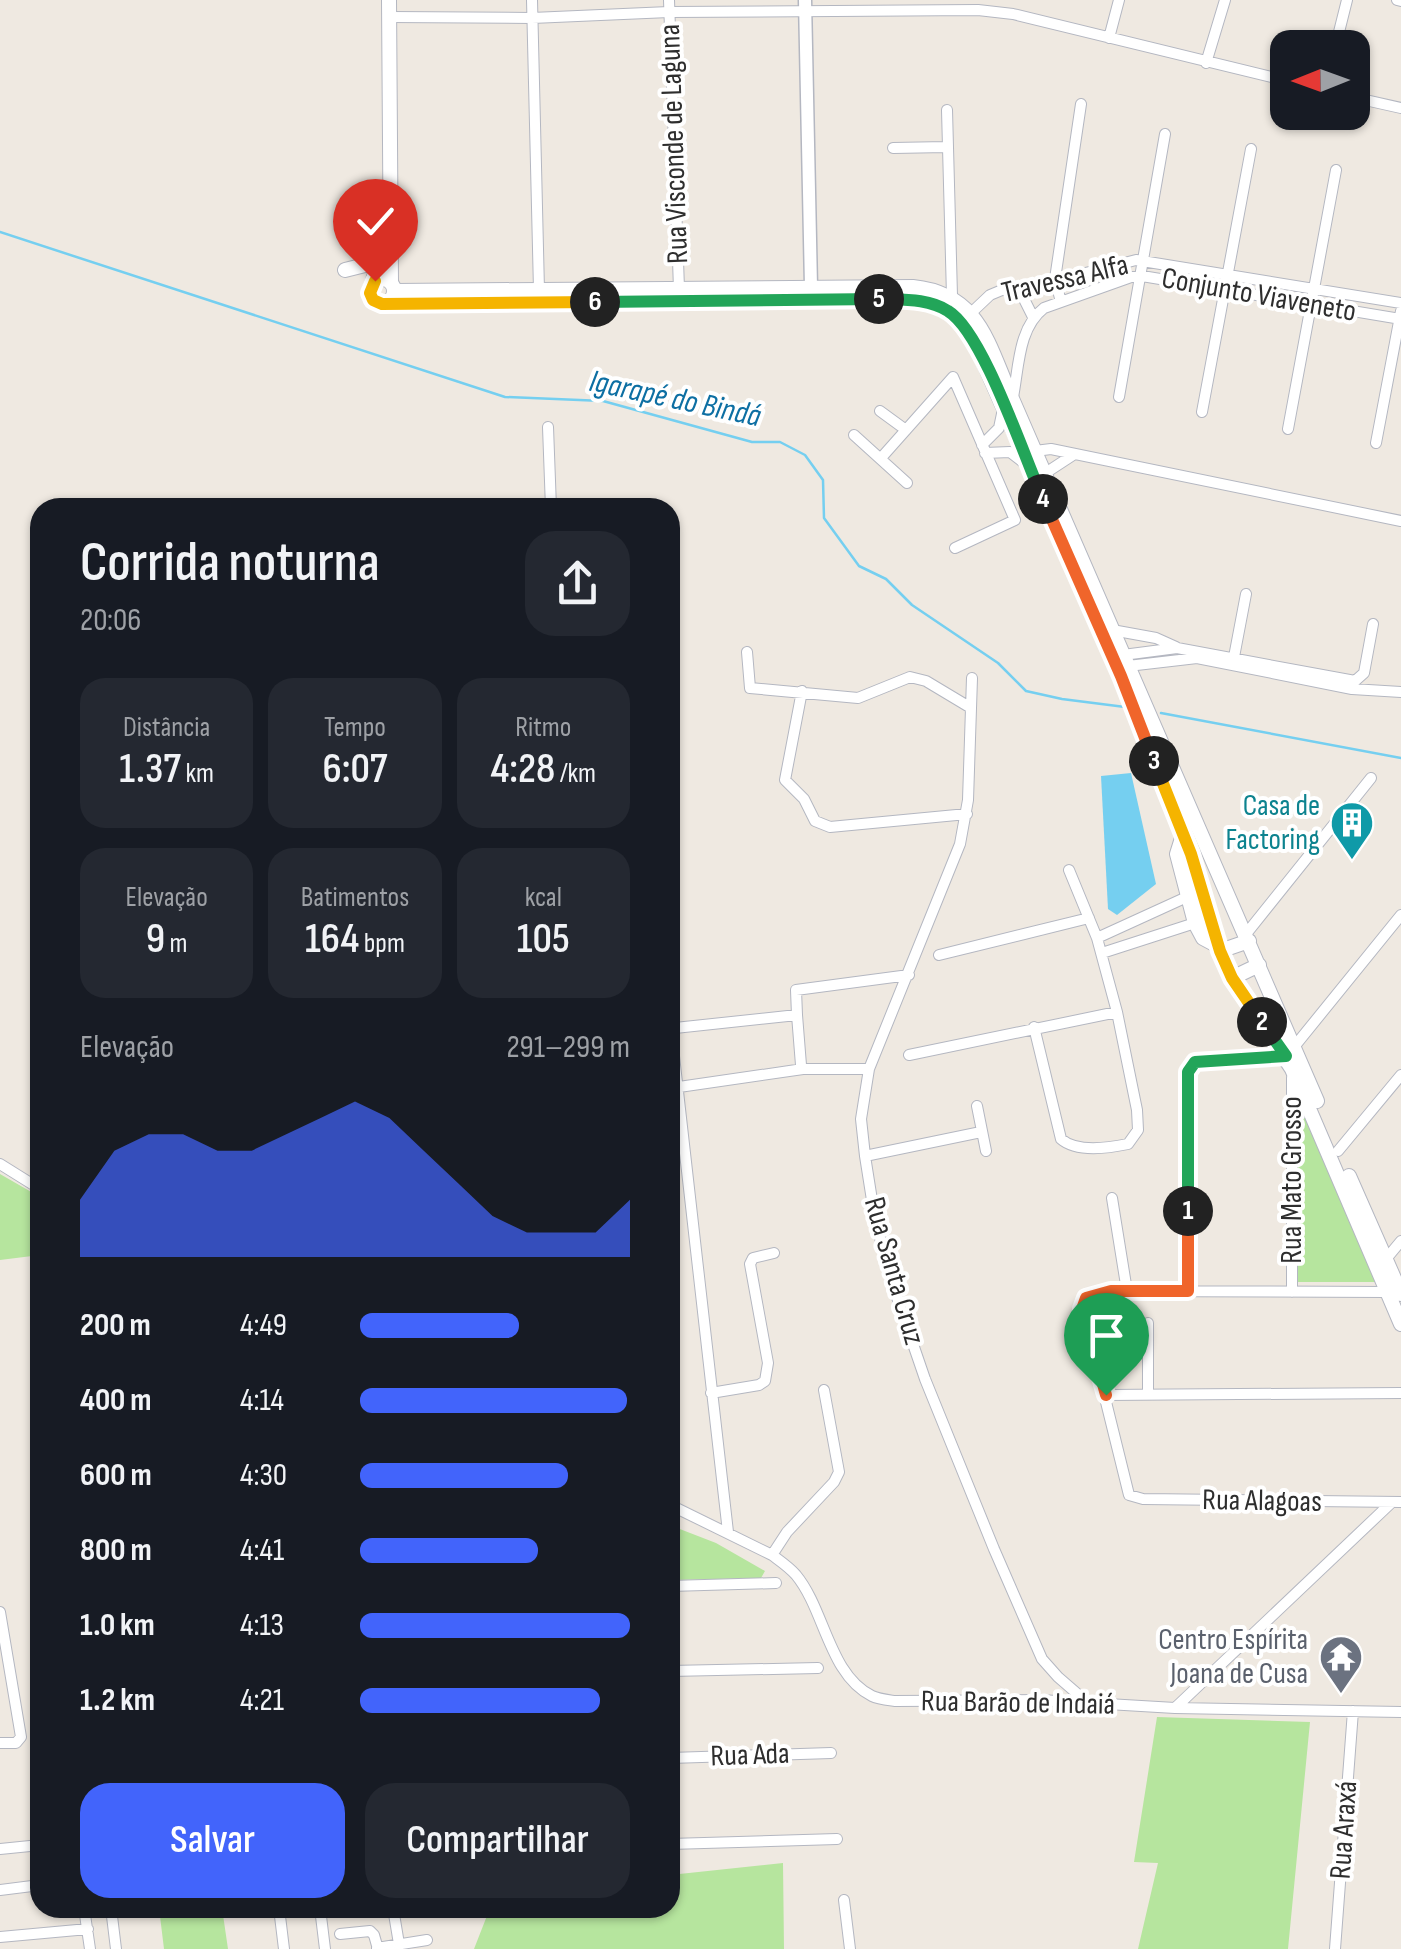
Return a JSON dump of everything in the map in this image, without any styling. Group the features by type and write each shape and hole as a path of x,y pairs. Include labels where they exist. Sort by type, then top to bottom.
{"main road":[{"path":"389,0 391,292"},
{"path":"390,223 372,284 373,300 391,292 913,287 952,296 971,312 1028,467 1248,938 1291,1057 1394,1293"},
{"path":"345,270 365,265 381,251"},
{"path":"391,292 922,301 937,305 961,321 1034,451 1134,680 1136,700"},
{"path":"1144,719 1219,949 1232,978 1291,1057 1338,1152 1386,1259 1401,1324"},
{"path":"1183,834 1178,854 1195,923 1203,938 1219,949"},
{"path":"1219,949 1248,938"},
{"path":"1232,978 1259,965"}],"street":[{"path":"532,0 538,290"},
{"path":"1013,14 1017,0"},
{"path":"1109,38 1120,0"},
{"path":"1206,63 1225,0"},
{"path":"1340,30 1347,0"},
{"path":"390,16 532,18 669,6 978,10 1013,14 1270,78"},
{"name":"Rua Visconde de Laguna","path":"669,6 680,289"},
{"path":"805,6 811,287"},
{"path":"1370,100 1401,108"},
{"path":"1061,302 1055,279 1081,104"},
{"path":"946,110 952,296"},
{"path":"1119,397 1166,134"},
{"path":"893,148 946,147"},
{"path":"1202,412 1252,149"},
{"path":"1288,429 1336,170"},
{"name":"Travessa Alfa","path":"971,312 1002,290 1129,261 1401,303"},
{"path":"1088,272 1095,289"},
{"name":"Conjunto Viaveneto","path":"1032,317 1095,289 1142,276 1400,316"},
{"path":"983,449 999,428 1008,404 1032,317 1019,289"},
{"path":"1376,443 1400,316"},
{"path":"880,458 953,377 1014,520 955,548"},
{"path":"880,411 906,430"},
{"path":"548,427 551,498"},
{"path":"999,428 1010,452 1028,467"},
{"path":"854,436 906,483"},
{"path":"983,449 1010,452"},
{"path":"1034,451 1051,449 1401,521"},
{"path":"1044,474 1074,454"},
{"path":"1234,657 1246,594"},
{"path":"1112,630 1156,638 1176,648 1355,681 1364,672 1373,624"},
{"path":"1125,660 1176,648"},
{"path":"747,652 750,688 858,698 910,676 926,681 971,708"},
{"path":"1125,660 1163,663 1196,658 1352,690 1401,692"},
{"path":"1134,680 1163,663"},
{"name":"Rua Santa Cruz","path":"972,678 967,814 950,873 869,1069 861,1119 864,1156 875,1219 892,1280 925,1379 994,1549 1042,1659 1088,1702"},
{"path":"802,692 785,780 804,799 814,821 830,828 967,814"},
{"path":"1248,938 1372,778"},
{"path":"1034,1027 1061,1140 1071,1146 1128,1144 1138,1130 1137,1110 1116,1012 1097,938 1069,870"},
{"path":"1097,938 1189,896"},
{"path":"1147,937 1156,912"},
{"path":"1188,1291 1188,1072 1195,1062 1291,1057 1401,915"},
{"path":"939,955 1089,918"},
{"path":"1102,954 1195,923"},
{"path":"800,1065 796,990 909,975"},
{"path":"909,1055 1116,1012"},
{"path":"680,1023 797,1015"},
{"name":"Rua Mato Grosso","path":"1291,1057 1292,1292"},
{"path":"680,1087 803,1069 869,1069"},
{"path":"1338,1152 1401,1075"},
{"path":"680,1097 728,1532"},
{"path":"977,1106 986,1151"},
{"path":"864,1156 981,1132"},
{"path":"0,1164 30,1183"},
{"path":"1112,1198 1128,1291"},
{"path":"1386,1259 1401,1241"},
{"path":"711,1393 765,1381 768,1362 751,1260 774,1253"},
{"path":"1394,1293 1128,1291 1092,1294 1082,1309 1106,1395 1401,1393"},
{"path":"1148,1323 1148,1395"},
{"path":"772,1555 839,1472 824,1390"},
{"name":"Rua Alagoas","path":"1106,1395 1126,1491 1135,1498 1396,1502"},
{"path":"1175,1708 1396,1502"},
{"name":"Rua Barão de Indaiá","path":"680,1512 772,1555 797,1576 842,1664 856,1684 872,1696 895,1702 1088,1702 1175,1708 1401,1712"},
{"path":"680,1586 776,1583"},
{"path":"0,1612 22,1737 16,1743 0,1743"},
{"path":"680,1671 818,1668"},
{"name":"Rua Araxá","path":"1335,1949 1353,1711"},
{"name":"Rua Ada","path":"680,1758 831,1753"},
{"path":"680,1844 837,1840"},
{"path":"0,1848 30,1846"},
{"path":"0,1890 30,1886"},
{"path":"844,1900 850,1949"},
{"path":"86,1918 90,1949"},
{"path":"111,1918 116,1949"},
{"path":"279,1918 284,1949"},
{"path":"321,1918 324,1949"},
{"path":"394,1918 399,1944"},
{"path":"0,1937 88,1929"},
{"path":"340,1934 370,1932 378,1948 426,1940"}],"green space":[{"path":"1293,1074 1381,1282 1297,1282"},
{"path":"0,1174 30,1191 30,1256 0,1260"},
{"path":"680,1529 716,1543 765,1571 761,1578 680,1580"},
{"path":"1157,1717 1310,1722 1288,1949 1138,1949 1158,1863 1134,1862"},
{"path":"783,1863 784,1949 474,1949 486,1918 680,1918 680,1874"},
{"path":"160,1918 223,1918 228,1949 164,1949"}],"water":[{"path":"1131,773 1156,884 1117,915 1108,909 1101,776"}],"waterway":[{"name":"Igarapé do Bindá","path":"0,232 505,397 603,401 752,442 780,442 805,455 823,480 824,518 859,566 886,579 912,605 998,663 1026,691 1125,707"},
{"name":"Igarapé do Bindá","path":"1161,713 1401,758"}],"place":[{"name":"Casa de Factoring","path":"1352,861"},
{"name":"Centro Espírita Joana de Cusa","path":"1341,1695"}],"route":[{"path":"375,281 370,293 373,300 382,304 922,301 950,312 969,332 1121,676 1191,854 1220,951 1232,978 1286,1056 1203,1060 1190,1066 1188,1291 1111,1291 1086,1298 1082,1309 1106,1395"}]}
